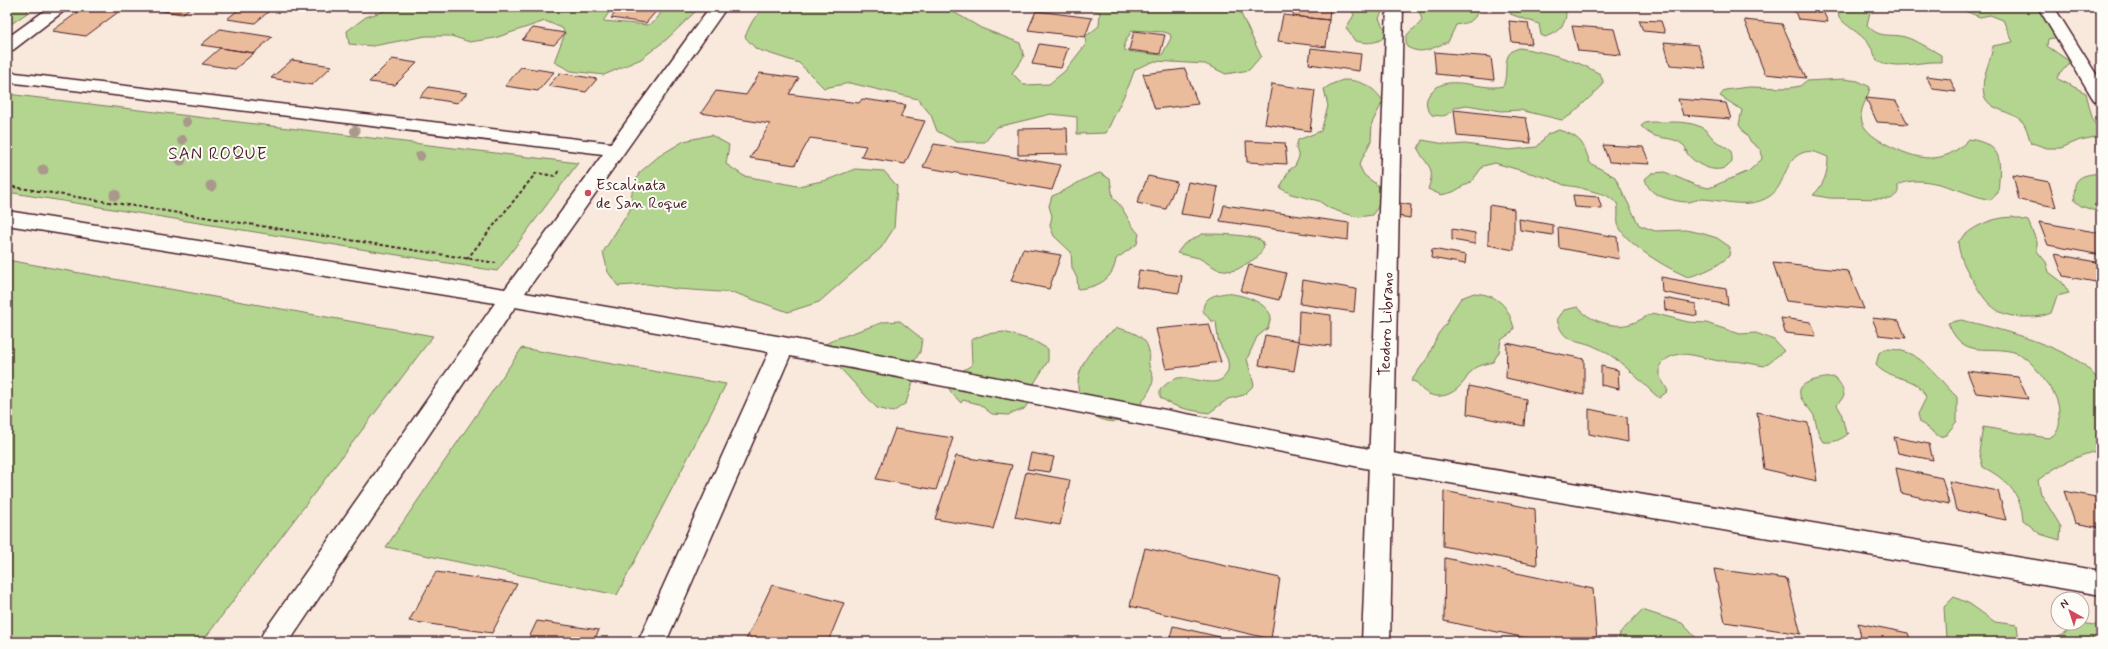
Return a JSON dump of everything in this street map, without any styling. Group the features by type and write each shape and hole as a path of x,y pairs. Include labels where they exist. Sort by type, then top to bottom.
{"street":[{"path":"7,46 61,7"},
{"path":"272,642 510,298 618,150 719,7"},
{"name":"Teodoro Librano","path":"1376,642 1380,461 1395,7"},
{"path":"2046,7 2101,97"},
{"path":"7,77 618,150"},
{"path":"7,218 510,298 783,346 1380,461 2101,583"},
{"path":"652,642 783,346"}],"path":[{"path":"467,258 536,173 554,176 562,167"},
{"path":"7,186 496,263"}],"green space":[{"path":"7,7 29,7 27,13 7,27"},
{"path":"397,7 613,7 603,21 648,25 659,16 662,9 660,7 700,7 667,39 641,59 604,75 571,71 554,62 565,33 562,28 545,21 495,38 470,42 451,36 426,36 373,46 349,44 347,31 366,17"},
{"path":"770,7 945,7 981,28 1020,43 1024,57 1012,73 1024,85 1049,84 1065,71 1086,44 1085,37 1099,26 1100,12 1081,7 1244,7 1241,14 1261,56 1249,70 1226,74 1205,64 1155,61 1135,69 1106,133 1077,134 1077,117 1051,114 997,127 985,142 957,142 937,131 931,115 918,99 850,83 824,88 799,63 756,49 745,37 754,19 761,11","holes":["1132,30 1164,32 1170,34 1171,38 1162,55 1125,51 1124,44"]},
{"path":"1350,7 1385,7 1379,18 1382,25 1389,32 1378,41 1365,43 1355,41 1346,28 1354,15"},
{"path":"1418,7 1473,7 1477,11 1475,18 1472,20 1456,25 1448,42 1428,50 1418,51 1407,47 1406,37 1422,20"},
{"path":"1515,7 1565,7 1566,18 1559,30 1545,37 1541,35 1539,24 1510,14"},
{"path":"1844,7 1867,7 1870,12 1867,25 1875,32 1879,34 1906,37 1916,41 1941,55 1941,62 1894,65 1877,61 1874,52 1866,40 1839,18 1838,11"},
{"path":"1955,7 2037,7 2051,12 2059,37 2048,39 2047,46 2069,61 2067,67 2060,72 2058,79 2086,93 2092,117 2101,136 2080,140 2061,148 2047,148 2032,143 2031,144 2026,128 2021,121 1992,105 1987,101 1984,95 1983,82 1993,46 2013,42 2003,20 1990,15 1980,17"},
{"path":"1520,48 1551,54 1581,64 1600,74 1603,85 1571,115 1562,120 1520,110 1501,111 1467,105 1456,107 1444,116 1432,115 1430,113 1427,105 1427,98 1436,88 1444,84 1463,83 1494,87 1503,86 1506,75 1507,58 1514,50"},
{"path":"1844,79 1858,81 1870,87 1861,113 1862,122 1866,129 1876,138 1897,150 1919,157 1929,158 1949,154 1969,139 1989,146 1995,151 1998,157 2000,173 1998,193 1990,200 1944,185 1920,181 1898,185 1898,193 1891,199 1829,198 1813,195 1823,183 1825,178 1828,157 1815,152 1805,152 1796,157 1791,162 1775,191 1770,196 1754,203 1736,203 1702,199 1689,202 1677,201 1657,194 1647,185 1645,179 1652,173 1665,172 1695,185 1709,188 1749,171 1762,159 1761,150 1751,142 1739,125 1742,110 1720,96 1725,90 1749,87 1789,88 1800,86 1806,81"},
{"path":"1343,80 1355,81 1366,85 1375,91 1383,101 1372,123 1371,141 1359,165 1364,175 1384,190 1384,199 1372,215 1359,217 1343,213 1329,208 1319,201 1291,194 1280,188 1289,170 1295,166 1299,157 1296,148 1298,140 1321,131 1328,106 1324,89"},
{"path":"7,94 578,163 497,271 7,192"},
{"path":"1678,122 1698,126 1706,130 1715,141 1729,149 1732,162 1727,167 1721,169 1707,168 1700,165 1689,155 1682,144 1672,139 1652,135 1641,126 1645,123"},
{"path":"1559,130 1577,138 1583,145 1590,163 1615,177 1639,225 1655,231 1685,230 1717,238 1730,247 1729,256 1710,269 1688,277 1659,262 1629,240 1622,232 1618,224 1617,203 1606,195 1564,185 1551,179 1495,163 1483,166 1472,181 1453,192 1441,195 1428,189 1431,176 1430,168 1418,149 1422,140 1451,145 1465,144 1509,150 1537,147 1548,134"},
{"path":"711,135 729,145 726,164 744,176 798,186 827,180 855,169 884,171 897,186 894,228 881,248 819,302 788,312 735,293 677,289 648,284 618,286 608,272 603,252 630,210 632,192 639,173 659,156 684,141"},
{"path":"1100,173 1110,179 1113,198 1121,206 1139,234 1137,244 1116,259 1112,272 1108,277 1098,284 1078,289 1077,278 1072,268 1071,252 1054,236 1050,226 1052,216 1049,206 1052,196 1093,175"},
{"path":"2101,173 2101,213 2081,206 2075,201 2074,193 2076,183 2079,179 2087,175"},
{"path":"2012,217 2028,221 2037,242 2037,251 2046,262 2049,272 2062,282 2069,293 2057,296 2051,313 2035,317 2024,317 2007,315 2000,312 1983,297 1963,263 1958,242 1963,236 1969,231 1989,221"},
{"path":"1202,234 1250,237 1262,241 1264,246 1259,256 1238,269 1231,271 1217,269 1199,258 1177,253 1184,244"},
{"path":"7,260 433,336 202,642 7,642"},
{"path":"1226,293 1239,295 1258,302 1268,310 1271,316 1268,328 1257,337 1247,359 1254,385 1244,395 1228,399 1209,413 1171,404 1160,397 1160,390 1170,381 1178,378 1184,378 1206,382 1219,381 1224,377 1228,370 1229,366 1227,358 1218,339 1216,321 1211,321 1203,311 1203,306 1207,300 1213,296"},
{"path":"1474,293 1490,296 1501,303 1509,314 1514,328 1511,333 1501,340 1499,352 1493,362 1475,368 1456,390 1444,396 1431,395 1421,388 1416,382 1411,381 1428,357 1438,334 1446,324 1461,298"},
{"path":"1578,307 1588,316 1609,324 1630,324 1653,313 1688,322 1706,323 1740,334 1756,333 1774,340 1784,351 1764,366 1738,362 1716,361 1686,354 1672,356 1660,365 1660,377 1668,391 1659,398 1619,361 1601,349 1570,338 1563,333 1557,320 1564,310"},
{"path":"1961,320 2008,332 2058,350 2084,365 2101,383 2101,450 2068,461 2038,480 2041,494 2061,527 2060,540 2040,534 2023,520 2022,510 2016,495 2005,482 1983,467 1979,452 1983,427 2048,438 2055,434 2059,425 2059,408 2055,396 2051,388 2036,369 2021,355 2006,350 1977,349 1961,343 1954,335 1948,323"},
{"path":"900,321 922,339 920,352 913,363 915,376 906,403 893,412 877,408 841,369 818,353 823,345 838,338 884,322"},
{"path":"1118,328 1129,331 1146,342 1149,353 1149,366 1153,380 1149,391 1134,415 1122,421 1110,422 1094,416 1082,401 1078,389 1079,377 1089,354 1108,335"},
{"path":"1004,332 1034,341 1048,349 1048,361 1033,385 1032,398 1024,409 1008,415 992,414 979,404 963,400 961,403 951,392 945,381 972,365 971,340 986,334"},
{"path":"522,348 726,384 617,595 386,547"},
{"path":"1884,349 1908,353 1917,358 1933,371 1957,397 1957,421 1946,435 1940,437 1920,422 1918,414 1926,398 1922,390 1917,385 1911,381 1889,374 1876,365 1879,353"},
{"path":"1834,377 1843,390 1844,396 1837,405 1841,412 1846,433 1849,433 1843,438 1830,442 1823,442 1818,433 1814,416 1801,398 1800,390 1802,386 1812,381"},
{"path":"1954,597 1970,604 1995,622 2017,625 2019,641 1944,642 1946,639 1944,607"},
{"path":"1642,610 1682,623 1700,642 1618,642 1620,633"},
{"path":"2090,624 2101,626 2101,642 2055,642 2054,640 2068,631 2090,631"}],"building":[{"path":"85,7 121,10 86,36 52,31"},
{"path":"136,7 191,7 182,14"},
{"path":"242,7 274,7 255,23 227,19"},
{"path":"620,7 644,7 658,9 646,23 611,18"},
{"path":"1294,7 1330,7 1329,20 1293,16"},
{"path":"1793,7 1821,7 1828,22 1798,19"},
{"path":"1036,11 1092,18 1085,37 1028,30"},
{"path":"1283,15 1329,20 1326,47 1278,41"},
{"path":"1639,20 1661,21 1665,33 1643,31"},
{"path":"1744,20 1782,24 1806,78 1765,74"},
{"path":"1509,21 1528,23 1532,44 1512,42"},
{"path":"1572,26 1614,29 1621,55 1578,51"},
{"path":"533,28 565,33 554,45 522,40"},
{"path":"220,29 272,37 254,53 201,45"},
{"path":"1134,31 1165,35 1160,54 1129,50"},
{"path":"1664,42 1698,45 1706,68 1670,65"},
{"path":"1039,44 1068,48 1061,68 1032,64"},
{"path":"220,48 254,53 235,69 202,64"},
{"path":"1311,48 1361,54 1359,71 1309,64"},
{"path":"1434,52 1491,57 1494,80 1436,74"},
{"path":"392,59 417,63 395,85 369,82"},
{"path":"292,60 332,66 312,85 271,78"},
{"path":"521,67 554,72 538,91 505,86"},
{"path":"1185,69 1198,104 1155,109 1143,74"},
{"path":"560,73 597,79 586,92 548,86"},
{"path":"760,73 799,78 789,94 859,103 862,99 906,105 900,117 925,121 905,164 861,157 866,146 810,138 795,165 750,158 770,124 701,113 716,91 746,95"},
{"path":"1926,76 1950,79 1956,92 1933,89"},
{"path":"1272,84 1315,90 1310,131 1265,124"},
{"path":"429,87 467,93 458,103 420,97"},
{"path":"1866,98 1896,101 1908,124 1877,122"},
{"path":"1678,99 1726,103 1731,119 1683,115"},
{"path":"1454,110 1526,118 1531,143 1457,136"},
{"path":"1067,128 1068,154 1018,155 1018,129"},
{"path":"1246,141 1285,143 1287,164 1247,162"},
{"path":"934,144 1061,165 1052,190 923,167"},
{"path":"1603,145 1643,147 1650,164 1609,162"},
{"path":"2013,175 2049,182 2056,207 2019,200"},
{"path":"1148,176 1177,182 1166,209 1137,203"},
{"path":"1188,182 1218,187 1212,218 1181,214"},
{"path":"1573,195 1598,197 1602,209 1575,207"},
{"path":"1399,203 1411,205 1410,218 1398,216"},
{"path":"1224,205 1349,223 1348,240 1220,221"},
{"path":"1489,205 1514,209 1514,250 1488,245"},
{"path":"1519,219 1553,225 1553,235 1520,230"},
{"path":"2039,222 2101,233 2101,255 2048,245"},
{"path":"1558,227 1617,237 1619,259 1559,248"},
{"path":"1452,229 1475,233 1475,244 1452,240"},
{"path":"1023,249 1061,255 1049,289 1011,281"},
{"path":"1432,249 1466,255 1465,264 1431,258"},
{"path":"2055,254 2101,263 2101,283 2063,276"},
{"path":"1773,263 1848,271 1864,309 1786,301"},
{"path":"1249,265 1286,273 1279,300 1241,291"},
{"path":"1139,270 1182,276 1179,293 1136,287"},
{"path":"1661,277 1726,289 1728,305 1662,292"},
{"path":"1303,280 1356,289 1354,312 1300,304"},
{"path":"1664,298 1696,304 1697,316 1665,310"},
{"path":"1299,311 1331,315 1331,346 1298,342"},
{"path":"1781,318 1811,322 1816,336 1785,333"},
{"path":"1872,318 1899,321 1906,338 1879,335"},
{"path":"1209,324 1221,362 1166,369 1156,329"},
{"path":"1265,335 1299,341 1294,371 1259,365"},
{"path":"1507,343 1584,359 1584,395 1506,378"},
{"path":"1601,366 1618,370 1619,389 1601,385"},
{"path":"1967,371 2018,377 2028,399 1976,393"},
{"path":"1469,386 1526,399 1524,426 1467,414"},
{"path":"1589,409 1627,417 1628,442 1589,434"},
{"path":"1757,412 1808,423 1817,481 1764,469"},
{"path":"895,429 953,438 936,490 876,479"},
{"path":"1894,437 1929,444 1933,460 1898,453"},
{"path":"1031,453 1054,457 1050,472 1027,469"},
{"path":"956,456 1012,465 993,529 935,519"},
{"path":"1896,468 1942,478 1949,504 1901,493"},
{"path":"1026,472 1070,480 1060,525 1015,517"},
{"path":"1949,481 1998,491 2006,520 1956,510"},
{"path":"1444,491 1535,509 1537,565 1443,546"},
{"path":"2064,491 2101,498 2101,528 2075,523"},
{"path":"1145,548 1280,578 1271,639 1130,606"},
{"path":"1445,558 1593,589 1597,642 1546,642 1444,621"},
{"path":"1714,569 1787,579 1801,634 1725,622"},
{"path":"436,572 517,584 492,633 409,621"},
{"path":"772,585 844,603 828,642 754,642 746,640"},
{"path":"537,621 599,630 593,642 527,642"},
{"path":"1858,623 1908,633 1911,642 1862,642"},
{"path":"1173,626 1241,642 1169,642"}],"place":[{"name":"Escalinata de San Roque","path":"588,193"}],"district":[{"name":"SAN ROQUE","path":"218,153"}]}
